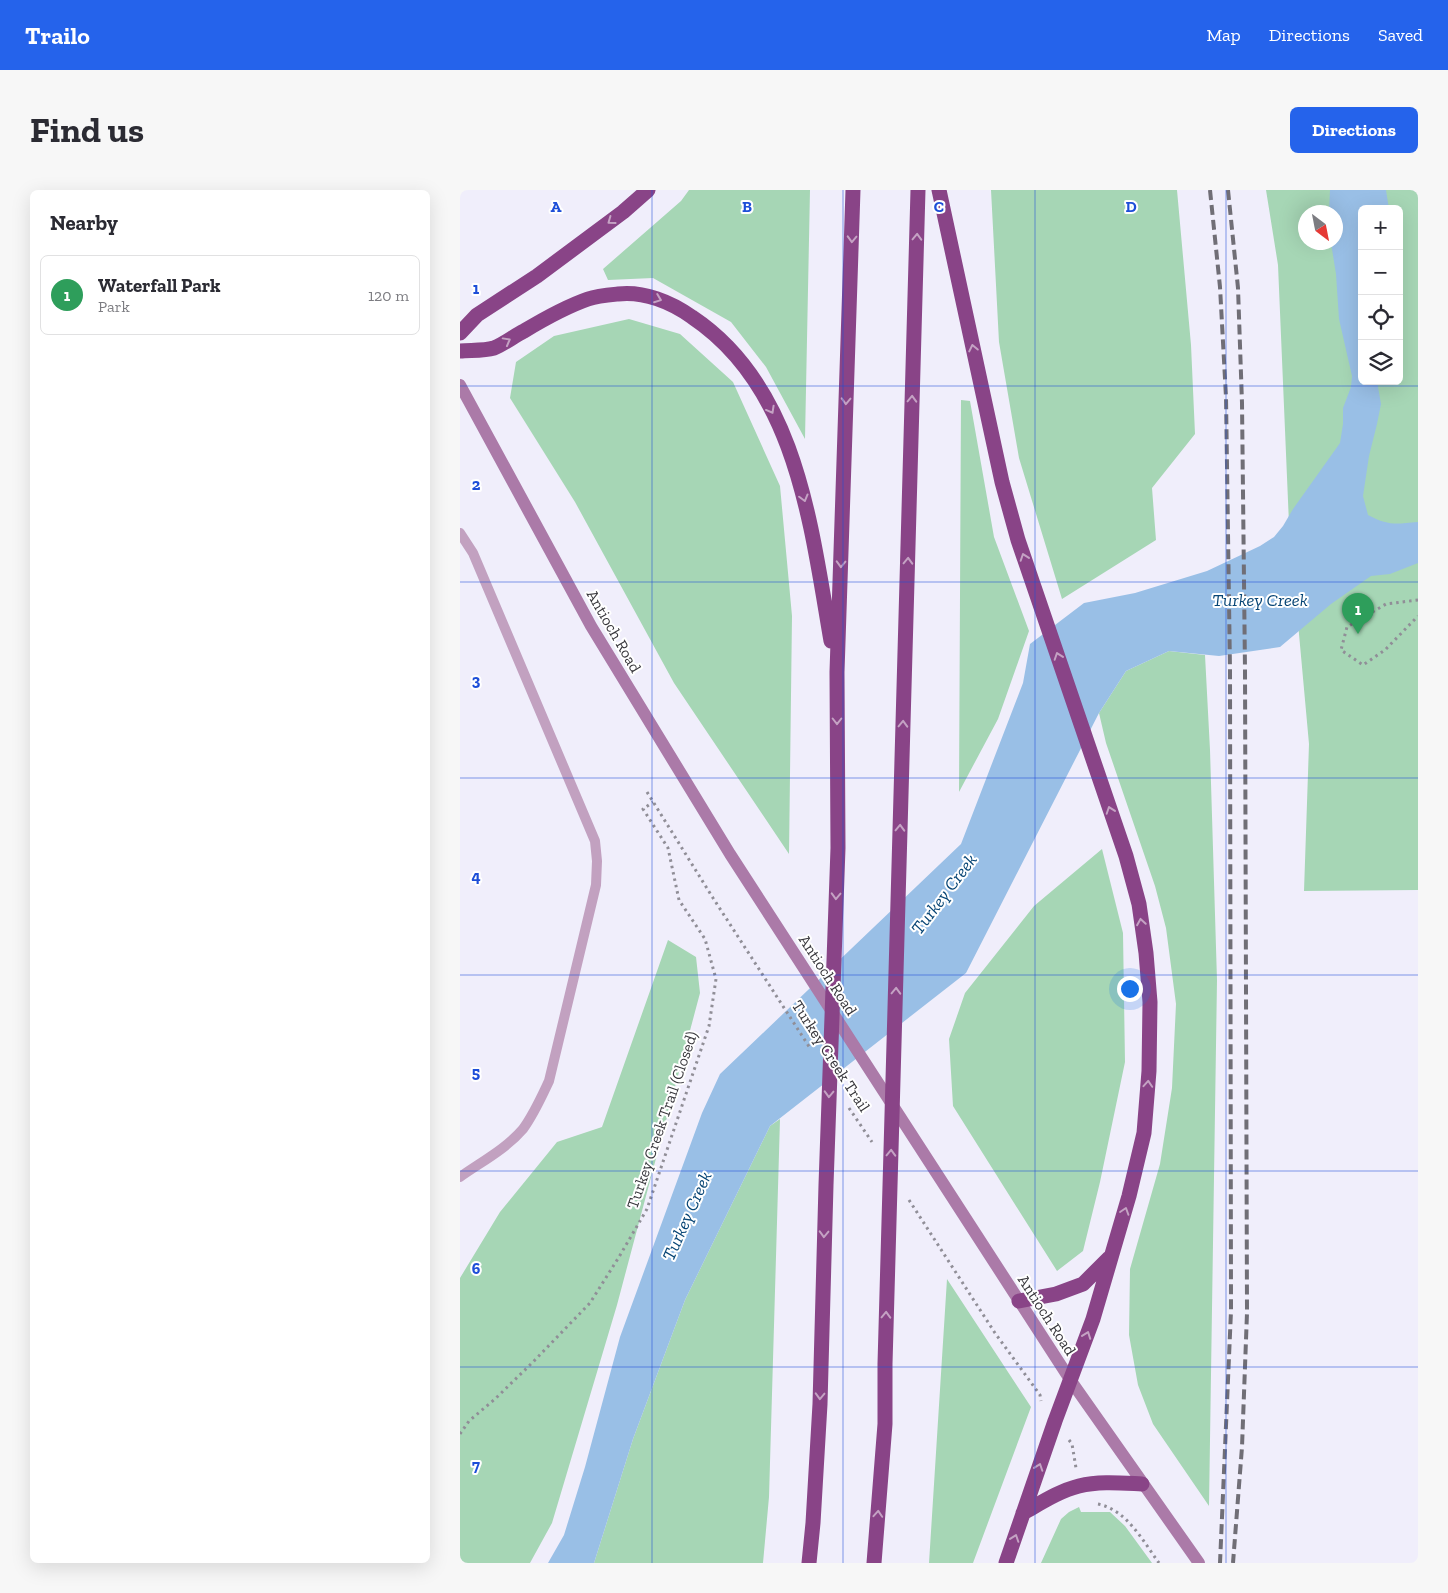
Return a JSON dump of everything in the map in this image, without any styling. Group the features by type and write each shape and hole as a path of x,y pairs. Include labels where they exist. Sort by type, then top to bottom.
{"highway":[{"path":"460,333 477,315 537,276 623,212 648,190"},
{"path":"809,1563 820,1404 838,848 837,672 853,190"},
{"path":"874,1563 885,1424 885,1364 918,190"},
{"path":"939,190 1002,482 1018,540 1126,856 1139,904 1150,1002 1149,1071 1144,1133 1129,1196 1093,1319 1055,1421 1006,1563"},
{"path":"460,351 492,348 558,312 589,298 621,294 651,296 680,308 710,329 732,350 754,379 777,420 790,451 805,499 837,672"},
{"path":"1015,1295 1056,1294 1083,1284 1110,1257"},
{"path":"1023,1513 1053,1496 1079,1486 1102,1483 1145,1488"}],"main road":[{"name":"Antioch Road","path":"460,385 591,626 730,854 1071,1381 1199,1563"}],"lane":[{"path":"460,532 473,553 595,841 597,861 596,885 549,1081 538,1107 522,1130 506,1145 460,1177"}],"path":[{"path":"1418,600 1386,604 1348,627 1341,650 1363,665 1385,650 1418,616"},
{"name":"Turkey Creek Trail","path":"647,792 811,1049"},
{"name":"Turkey Creek Trail (Closed)","path":"460,1434 469,1421 527,1368 590,1303 619,1257 647,1209 709,1026 716,979 705,939 679,900 668,848 642,809 653,802"},
{"name":"Turkey Creek Trail","path":"849,1107 876,1149"},
{"path":"908,1199 995,1333"},
{"path":"1143,1541 1159,1563"}],"green space":[{"path":"689,190 810,190 805,439 766,367 731,322 653,278 608,280 603,269 681,201"},
{"path":"991,190 1177,190 1191,345 1195,434 1152,488 1156,540 1062,599 1019,458 999,342"},
{"path":"1266,190 1418,190 1418,890 1304,891 1309,744 1289,524 1278,265"},
{"path":"629,319 680,334 733,382 780,486 792,616 789,854 674,683 575,502 510,398 516,362 554,336"},
{"path":"961,400 970,401 994,537 1029,631 998,719 959,792"},
{"path":"1169,651 1205,655 1210,750 1217,980 1209,1506 1153,1424 1138,1385 1129,1335 1130,1269 1160,1164 1172,1088 1176,1004 1166,928 1155,886 1106,743 1099,713 1126,671"},
{"path":"1102,849 1123,933 1125,1062 1100,1182 1083,1251 1057,1271 953,1106 949,1039 965,993 1034,906"},
{"path":"668,940 696,957 700,993 617,1305 552,1523 530,1563 460,1563 460,1278 500,1212 557,1142 602,1127"},
{"path":"780,1119 769,1497 763,1563 594,1563 633,1439 685,1300 770,1126"},
{"path":"947,1279 1031,1407 973,1563 929,1563"},
{"path":"1079,1507 1081,1512 1110,1512 1125,1526 1152,1563 1041,1563 1061,1519"}],"water":[{"name":"Turkey Creek","path":"1330,190 1386,190 1388,205 1358,205 1358,385 1378,385 1381,404 1369,456 1363,496 1368,515 1375,519 1392,523 1418,522 1418,563 1390,574 1371,576 1331,604 1280,647 1219,656 1169,651 1126,671 1099,713 966,973 770,1126 685,1300 633,1439 594,1563 548,1563 564,1535 585,1467 620,1337 702,1113 720,1074 961,844 1023,683 1030,644 1084,603 1135,593 1207,571 1260,546 1274,537 1340,443 1343,408 1351,387 1352,376 1339,319 1332,250 1343,250 1343,205 1329,205"}],"railway":[{"path":"1210,190 1220,287 1226,397 1230,670 1231,1311 1220,1563"},
{"path":"1228,190 1238,288 1242,403 1245,670 1247,1313 1242,1447 1233,1563"}],"place":[{"name":"Waterfall Park","path":"1358,634"}]}
